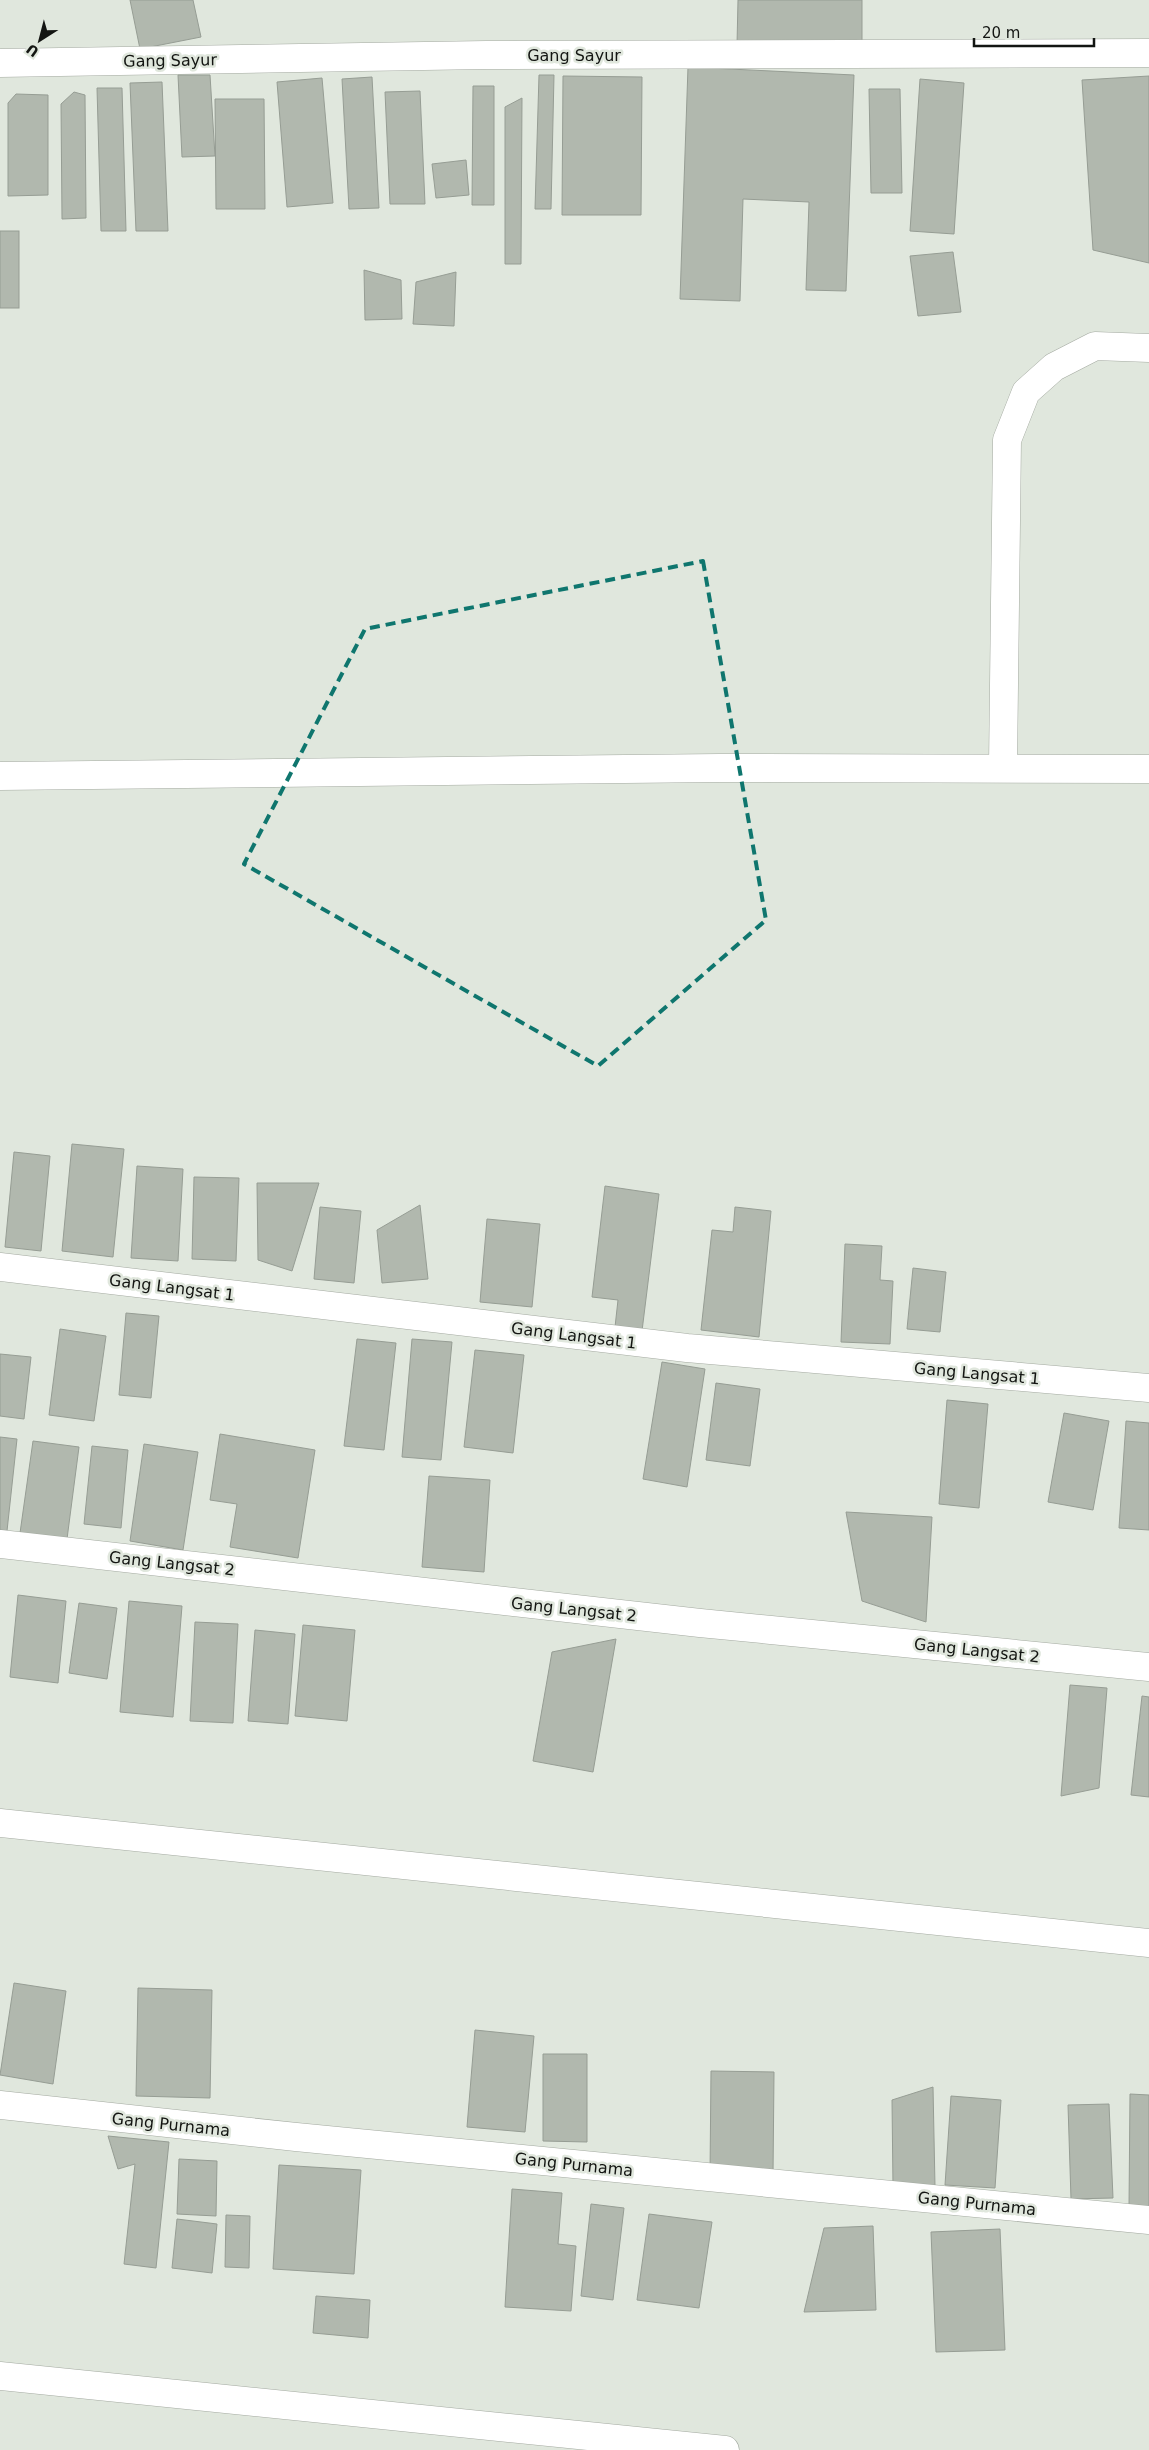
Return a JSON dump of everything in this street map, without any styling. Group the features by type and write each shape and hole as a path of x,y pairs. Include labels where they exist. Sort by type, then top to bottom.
{"street":[{"name":"Gang Sayur","path":"0,63 486,55 1149,54"},
{"path":"1003,767 1007,440 1026,392 1054,367 1095,346 1149,348"},
{"path":"0,776 1003,767 1149,769"},
{"name":"Gang Langsat 1","path":"0,1267 687,1348 1149,1388"},
{"name":"Gang Langsat 2","path":"0,1544 700,1623 1149,1667"},
{"path":"0,1823 1149,1943"},
{"name":"Gang Purnama","path":"0,2105 316,2139 1149,2220"},
{"path":"0,2376 725,2450"}],"highlighted area":[{"path":"703,561 766,920 598,1066 244,864 365,629"}],"building":[{"path":"130,0 193,0 201,37 140,49"},
{"path":"738,0 862,0 862,47 737,45"},
{"path":"688,67 854,75 846,291 806,290 809,202 743,199 740,301 680,299"},
{"path":"178,75 210,75 215,156 182,157"},
{"path":"539,75 554,75 551,209 535,209"},
{"path":"563,76 642,77 641,215 562,215"},
{"path":"1149,76 1149,263 1093,250 1082,80"},
{"path":"372,77 379,208 349,209 342,79"},
{"path":"322,78 333,203 287,207 277,82"},
{"path":"920,79 964,83 954,234 910,231"},
{"path":"162,82 168,231 136,231 130,83"},
{"path":"473,86 494,86 494,205 472,205"},
{"path":"97,88 122,88 126,231 101,231"},
{"path":"869,89 900,89 902,193 871,193"},
{"path":"420,91 425,204 390,204 385,92"},
{"path":"74,92 85,95 86,218 62,219 61,104"},
{"path":"16,94 48,95 48,195 8,196 8,103"},
{"path":"522,98 521,264 505,264 505,107"},
{"path":"215,99 264,99 265,209 216,209"},
{"path":"466,160 469,195 436,198 432,164"},
{"path":"0,231 19,231 19,308 0,308"},
{"path":"953,252 961,312 918,316 910,256"},
{"path":"364,270 401,280 402,319 365,320"},
{"path":"456,272 454,326 413,324 416,282"},
{"path":"72,1144 124,1149 113,1257 62,1251"},
{"path":"14,1152 50,1156 41,1251 5,1247"},
{"path":"137,1166 183,1169 178,1261 131,1258"},
{"path":"194,1177 239,1178 236,1261 192,1259"},
{"path":"257,1183 319,1183 292,1271 258,1260"},
{"path":"605,1186 659,1194 642,1331 615,1327 618,1300 592,1297"},
{"path":"420,1205 428,1279 382,1283 377,1230"},
{"path":"320,1207 361,1211 354,1283 314,1279"},
{"path":"735,1207 771,1211 759,1337 701,1330 712,1230 733,1232"},
{"path":"487,1219 540,1224 532,1307 480,1302"},
{"path":"845,1244 882,1246 880,1280 893,1281 890,1344 841,1342"},
{"path":"913,1268 946,1272 940,1332 907,1329"},
{"path":"126,1313 159,1316 151,1398 119,1395"},
{"path":"60,1329 106,1336 94,1421 49,1415"},
{"path":"357,1339 396,1343 384,1450 344,1446"},
{"path":"412,1339 452,1342 441,1460 402,1457"},
{"path":"475,1350 524,1355 513,1453 464,1447"},
{"path":"0,1354 31,1357 24,1419 0,1416"},
{"path":"662,1362 705,1369 687,1487 643,1479"},
{"path":"716,1383 760,1389 750,1466 706,1460"},
{"path":"947,1400 988,1404 979,1508 939,1504"},
{"path":"1064,1413 1109,1421 1093,1510 1048,1502"},
{"path":"1126,1421 1149,1423 1149,1530 1119,1528"},
{"path":"220,1434 315,1450 298,1558 230,1547 237,1504 210,1500"},
{"path":"0,1437 17,1439 7,1531 0,1530"},
{"path":"33,1441 79,1447 67,1539 20,1533"},
{"path":"144,1444 198,1452 183,1550 130,1541"},
{"path":"92,1446 128,1450 121,1528 84,1524"},
{"path":"429,1476 490,1480 484,1572 422,1567"},
{"path":"846,1512 932,1517 926,1622 862,1601"},
{"path":"18,1595 66,1601 58,1683 10,1677"},
{"path":"129,1601 182,1606 173,1717 120,1712"},
{"path":"79,1603 117,1608 107,1679 69,1673"},
{"path":"195,1622 238,1624 233,1723 190,1721"},
{"path":"303,1625 355,1630 347,1721 295,1716"},
{"path":"255,1630 295,1634 288,1724 248,1721"},
{"path":"616,1639 593,1772 533,1761 552,1652"},
{"path":"1070,1685 1107,1688 1099,1788 1061,1796"},
{"path":"1142,1696 1149,1697 1149,1797 1131,1795"},
{"path":"14,1983 66,1991 53,2084 0,2075"},
{"path":"138,1988 212,1990 210,2098 136,2096"},
{"path":"475,2030 534,2036 525,2132 467,2127"},
{"path":"543,2054 587,2054 587,2142 543,2141"},
{"path":"711,2071 774,2072 773,2175 710,2174"},
{"path":"933,2087 935,2187 893,2187 892,2100"},
{"path":"1130,2094 1149,2095 1149,2207 1129,2207"},
{"path":"951,2096 1001,2100 995,2188 945,2185"},
{"path":"1109,2104 1113,2198 1071,2199 1068,2105"},
{"path":"108,2136 169,2142 156,2268 124,2264 135,2164 118,2169"},
{"path":"179,2159 217,2161 216,2216 177,2214"},
{"path":"279,2165 361,2170 354,2274 273,2269"},
{"path":"512,2189 562,2193 558,2244 576,2246 571,2311 505,2307"},
{"path":"591,2204 624,2208 613,2300 581,2296"},
{"path":"649,2214 712,2222 699,2308 637,2300"},
{"path":"226,2215 250,2216 249,2268 225,2267"},
{"path":"177,2219 217,2224 212,2273 172,2268"},
{"path":"873,2226 876,2310 804,2312 824,2228"},
{"path":"1000,2229 1005,2350 936,2352 931,2232"},
{"path":"316,2296 370,2300 368,2338 313,2333"}]}
